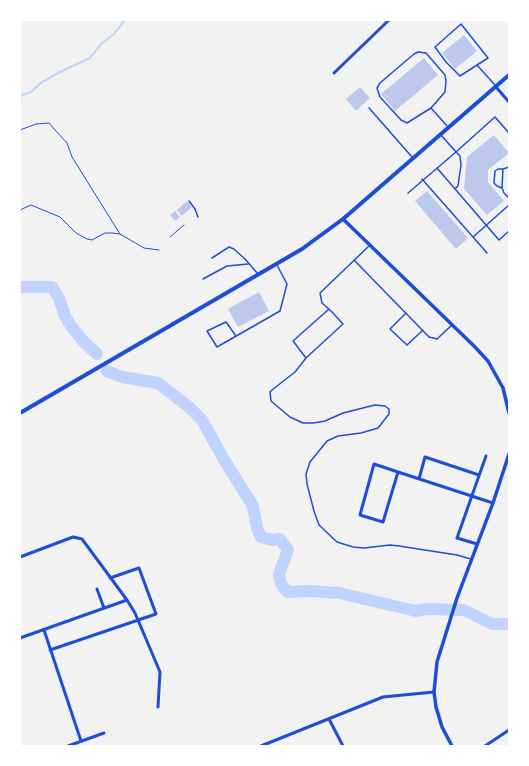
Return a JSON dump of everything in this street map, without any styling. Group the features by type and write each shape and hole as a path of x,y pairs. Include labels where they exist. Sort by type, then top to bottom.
{"main road":[{"path":"20,413 302,249 343,219 509,75"}],"street":[{"path":"334,73 389,20"},
{"path":"496,87 509,102"},
{"path":"343,219 488,361 503,388 509,413"},
{"path":"452,746 442,727 436,707 434,692 437,662 456,598 507,466 509,454"},
{"path":"477,544 457,538 486,456"},
{"path":"419,479 425,457 479,475"},
{"path":"398,472 383,522 360,515 374,464 493,503"},
{"path":"20,557 73,537 82,539 127,600 138,620 160,672 158,707"},
{"path":"50,650 156,614 139,568 110,578"},
{"path":"97,589 104,608"},
{"path":"20,638 127,600"},
{"path":"44,630 81,741"},
{"path":"261,746 383,697 434,692"},
{"path":"329,718 343,746"},
{"path":"485,746 509,730"},
{"path":"68,746 104,733"}],"lane":[{"path":"462,24 488,58 477,65 460,76 446,62 435,46 462,24"},
{"path":"418,52 426,53 445,75 446,81 445,92 431,108 407,123 400,120 380,98 377,88 380,83 414,54 418,52"},
{"path":"477,65 496,87"},
{"path":"369,108 413,158"},
{"path":"431,108 449,128"},
{"path":"408,193 422,179 456,152 495,117 509,133"},
{"path":"441,135 460,156 461,165 458,186 455,189"},
{"path":"502,188 494,183 495,171 509,167"},
{"path":"437,168 499,240 509,231"},
{"path":"503,169 502,188 504,193 509,198"},
{"path":"422,179 487,253"},
{"path":"189,202 195,208 198,217"},
{"path":"473,237 509,205"},
{"path":"370,244 320,293 322,303 343,324 306,358 295,372 270,392 271,401 290,417 303,423 325,421 343,413 375,406 385,406 389,409 389,414 378,428 360,433 338,436 327,441 310,462 306,474 314,511 319,525 337,542 353,547 364,548 390,545 399,546 457,555 471,559"},
{"path":"212,258 229,247 234,249 258,274"},
{"path":"354,260 429,337 437,339 452,325"},
{"path":"203,279 228,266 249,263"},
{"path":"236,336 226,322 207,331 217,347 280,311 287,284 276,264"},
{"path":"306,358 293,341 329,309"},
{"path":"406,313 390,329 407,345 423,330"}],"path":[{"path":"20,130 36,124 49,123 67,143 72,157 120,234"},
{"path":"20,210 31,205 60,217 76,233 87,239 92,240 105,233 120,234 144,248 159,250"},
{"path":"170,237 184,225"}],"building":[{"path":"464,35 477,51 455,69 442,53"},
{"path":"424,58 438,75 395,111 381,94"},
{"path":"360,87 370,98 356,111 346,99"},
{"path":"494,135 509,153 488,170 488,182 504,201 487,215 464,189 467,157"},
{"path":"427,191 468,238 456,249 415,201"},
{"path":"187,201 192,207 182,216 177,210"},
{"path":"175,211 180,217 175,221 170,215"},
{"path":"259,292 269,311 238,327 228,309"}],"waterway":[{"path":"20,96 31,92 42,82 62,71 90,58 102,43 114,34 125,20"},
{"path":"20,287 52,287 59,298 65,316 71,326 84,342 97,354"},
{"path":"107,371 122,377 158,383 189,407 202,420 223,458 253,506 257,528 261,537 272,540 280,539 288,550 279,574 281,584 287,592 309,591 339,593 416,611 427,609 464,610 492,624 509,624"}]}
